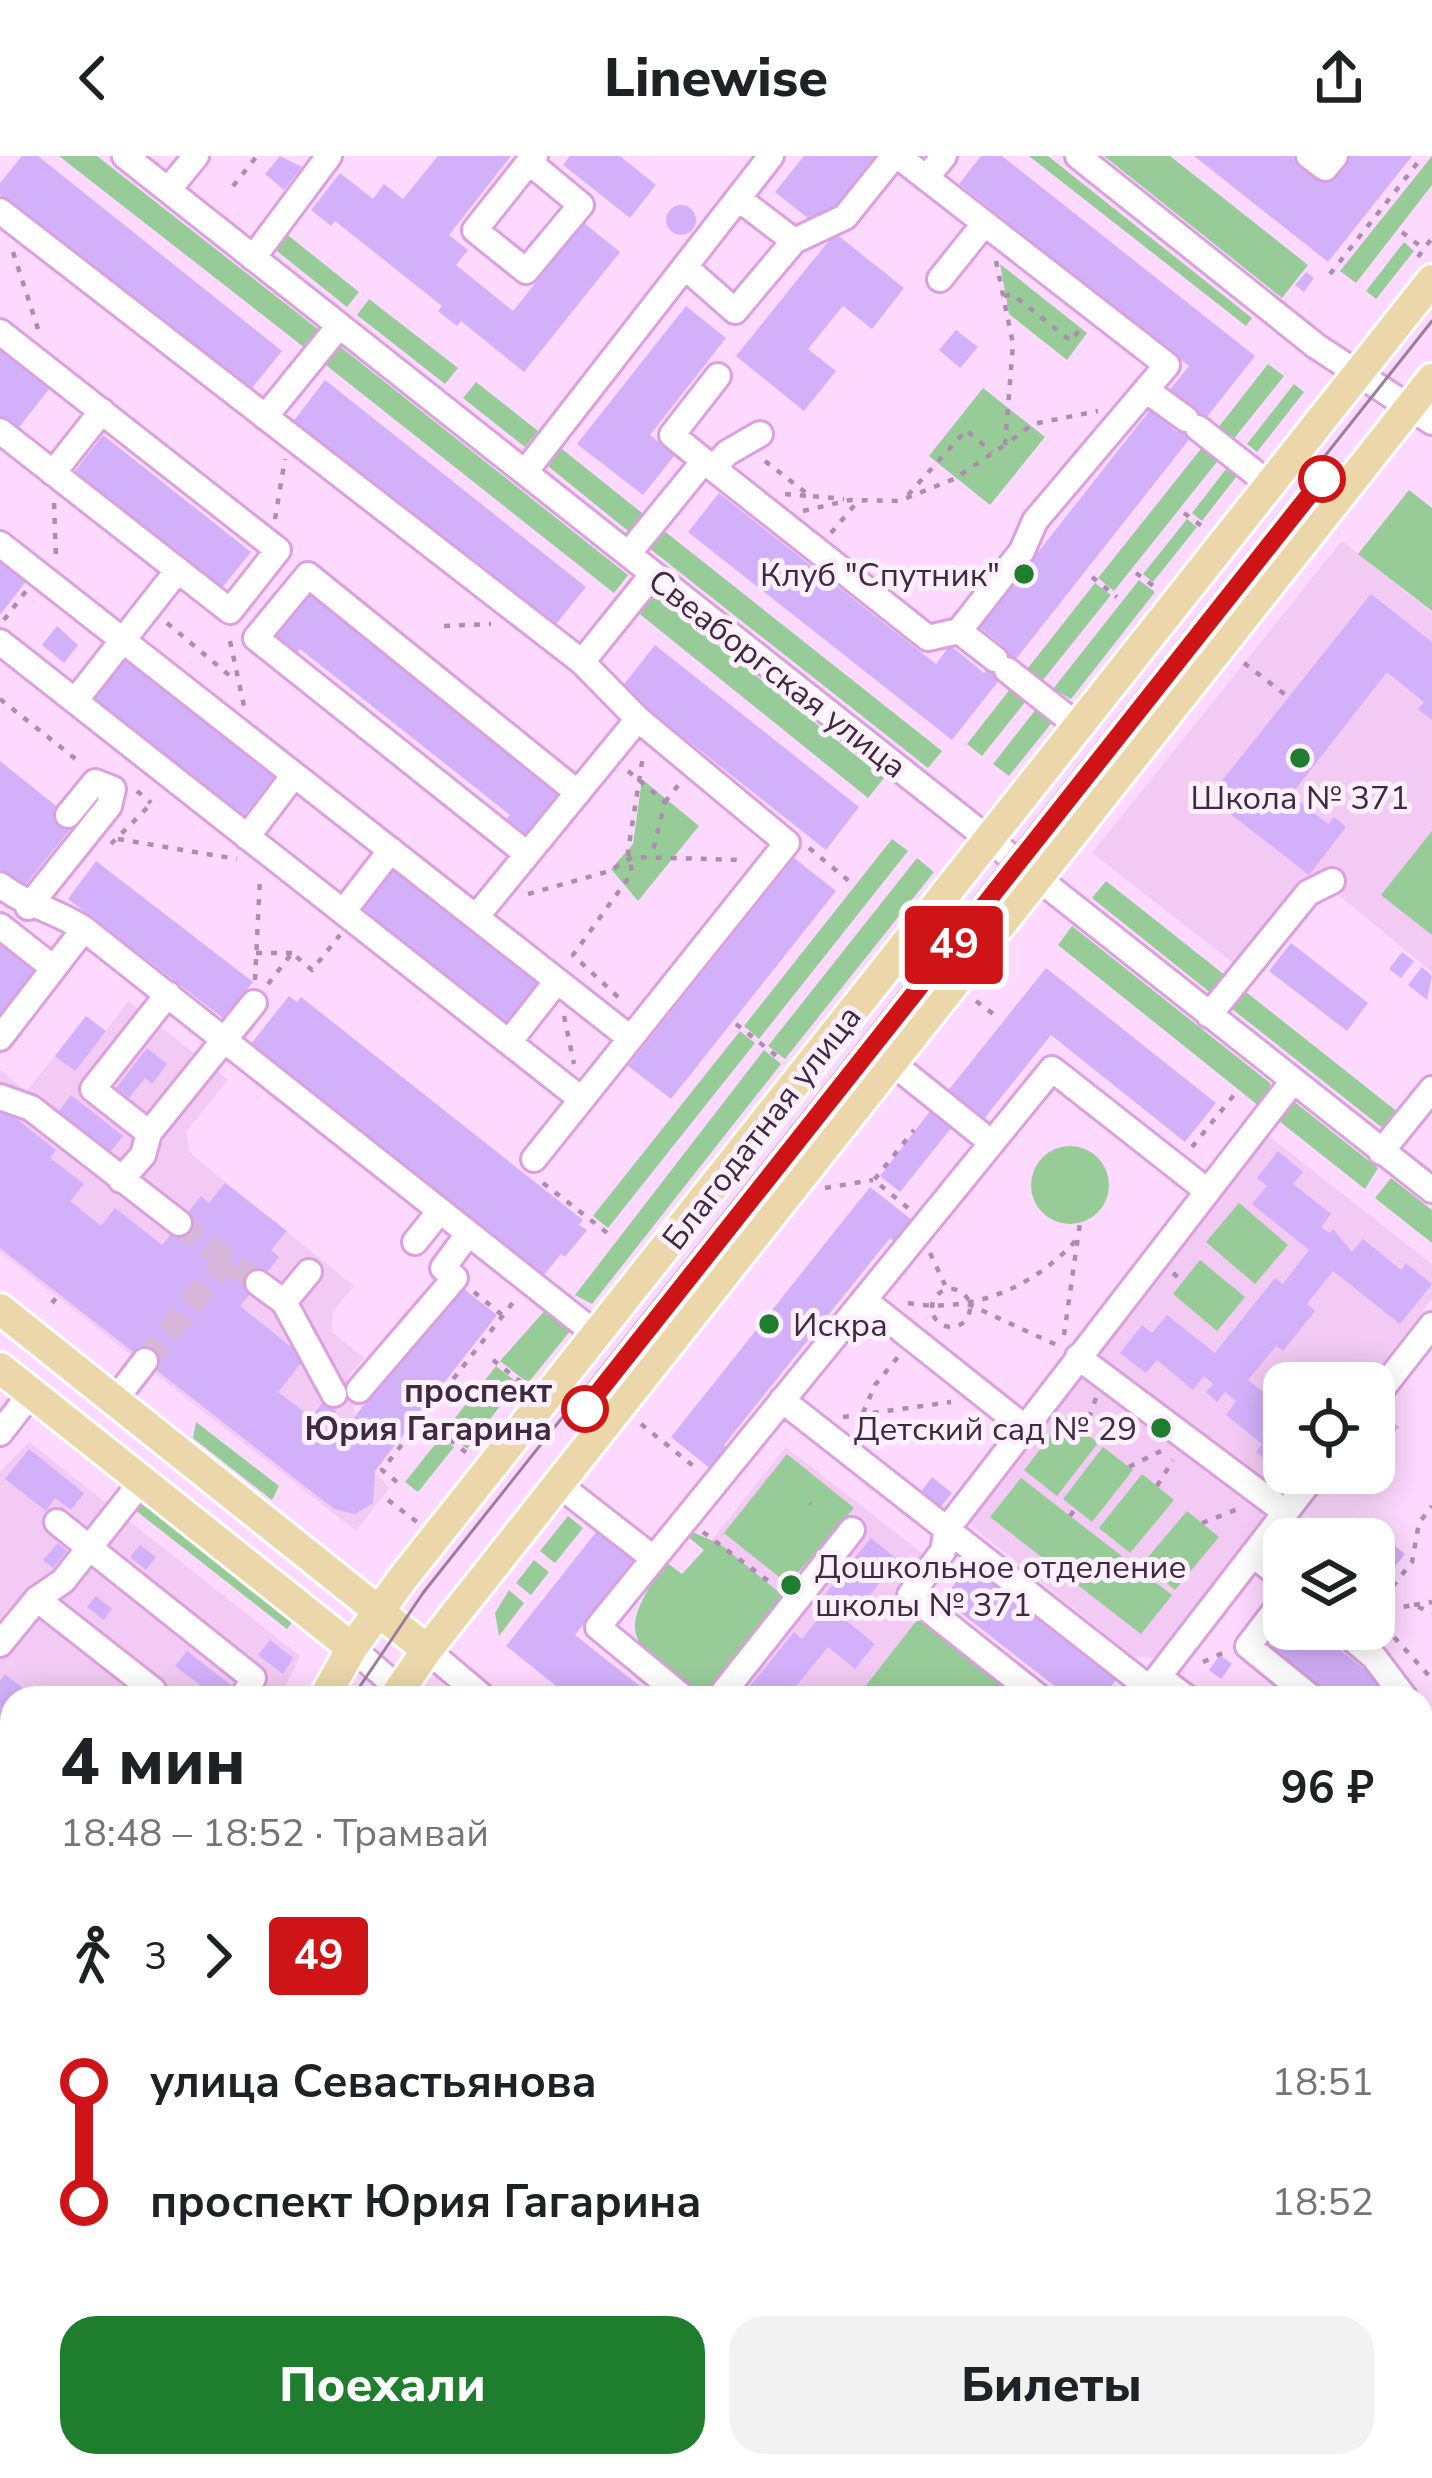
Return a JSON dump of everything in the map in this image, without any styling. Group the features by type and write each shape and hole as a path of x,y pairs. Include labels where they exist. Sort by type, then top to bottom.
{"main road":[{"name":"Благодатная улица","path":"331,1686 379,1610 1432,280"},
{"name":"Благодатная улица","path":"406,1686 427,1650 1037,878 1421,415 1432,379"},
{"path":"0,1310 427,1650"},
{"path":"0,1368 352,1648"}],"street":[{"name":"Свеаборгская улица","path":"125,156 1432,1190"},
{"path":"168,190 196,156"},
{"path":"253,258 329,156"},
{"path":"525,472 771,156"},
{"path":"685,267 735,311 794,241 844,217 896,156 1167,364 1035,520 1022,550 959,631 928,638 672,435 718,376"},
{"path":"926,178 944,156"},
{"path":"1310,156 1325,168 1335,156"},
{"path":"1084,158 1356,374 1421,415"},
{"path":"532,159 580,205 526,272 475,230 532,159"},
{"path":"739,199 794,241"},
{"path":"0,212 582,662 780,852 621,1031 581,1100 534,1159"},
{"path":"940,279 989,228"},
{"path":"265,417 339,326"},
{"path":"0,332 578,793"},
{"path":"1146,390 1269,484"},
{"path":"53,473 102,411"},
{"path":"0,431 230,611 275,547"},
{"path":"628,554 709,465 751,438"},
{"path":"0,544 621,1031"},
{"path":"75,701 178,570"},
{"path":"308,574 256,638 526,854"},
{"path":"582,662 653,574"},
{"path":"959,631 1078,726"},
{"path":"0,642 256,849 581,1100"},
{"path":"476,917 643,723"},
{"path":"256,849 295,775"},
{"path":"28,907 109,806 113,789 94,782 68,815"},
{"path":"347,916 391,850"},
{"path":"1209,1016 1308,892 1332,881"},
{"path":"0,885 28,907 60,912 84,929 596,1335"},
{"path":"0,926 52,967"},
{"path":"0,1038 50,980 52,967 84,929"},
{"path":"509,1042 557,981"},
{"path":"149,1133 93,1089 168,994"},
{"path":"121,1180 143,1155 149,1133 255,1008"},
{"path":"891,1062 992,1143"},
{"path":"669,1686 598,1627 1052,1069 1206,1190"},
{"path":"1024,1686 910,1595 943,1551 947,1529 1073,1356 1292,1082"},
{"path":"1381,1152 1432,1089"},
{"path":"0,1097 31,1108 179,1222"},
{"path":"416,1242 439,1211"},
{"path":"258,1283 284,1302 346,1392 455,1278 442,1268 468,1234"},
{"path":"284,1302 309,1272"},
{"path":"866,1298 1024,1427"},
{"path":"1395,1376 1427,1342"},
{"path":"1073,1356 1276,1505"},
{"path":"115,1400 145,1361"},
{"path":"0,1433 32,1392"},
{"path":"782,1400 1147,1686"},
{"path":"0,1645 37,1599 63,1581 143,1480"},
{"path":"558,1484 652,1558"},
{"path":"1152,1686 1253,1554 1276,1505 1290,1494"},
{"path":"57,1522 253,1678 249,1686"},
{"path":"728,1686 852,1530"},
{"path":"1253,1554 1263,1562"},
{"path":"37,1599 148,1686"},
{"path":"1263,1626 1248,1646 1297,1686"},
{"path":"352,1648 392,1686"},
{"path":"427,1650 470,1686"},
{"path":"1365,1650 1396,1686"}],"path":[{"path":"233,186 257,156"},
{"path":"1330,274 1423,156"},
{"path":"0,212 51,371"},
{"path":"989,228 1013,344 1005,445"},
{"path":"1402,232 1424,249"},
{"path":"1004,296 1012,295 1070,340 1097,308"},
{"path":"751,438 809,496 904,499 954,479 1034,424 1123,407 1129,412"},
{"path":"904,499 966,430 994,453"},
{"path":"275,547 289,436"},
{"path":"0,624 48,582 53,473"},
{"path":"784,524 793,514 854,500"},
{"path":"817,550 854,500"},
{"path":"1184,513 1203,527"},
{"path":"1136,573 1155,588"},
{"path":"1093,578 1118,597"},
{"path":"148,608 238,682"},
{"path":"230,611 247,721 240,732"},
{"path":"444,626 526,623"},
{"path":"1244,663 1287,696"},
{"path":"0,699 83,765 95,755"},
{"path":"621,1031 618,997 573,955 632,873 643,723"},
{"path":"610,756 665,802 652,857"},
{"path":"105,850 174,780"},
{"path":"117,839 256,849 255,1008"},
{"path":"526,894 610,871 632,857 780,852 802,844 849,880"},
{"path":"256,953 292,953 312,970 347,916"},
{"path":"255,1008 292,953"},
{"path":"557,981 581,1100"},
{"path":"971,997 996,1016"},
{"path":"736,1024 783,1061"},
{"path":"1176,1142 1188,1152 1234,1095"},
{"path":"820,1189 874,1180 914,1130"},
{"path":"534,1159 526,1169 610,1235"},
{"path":"874,1180 923,1227 945,1285 934,1307"},
{"path":"945,1285 954,1286 967,1303 1073,1356 1080,1223"},
{"path":"866,1298 934,1307 967,1303 1030,1280 1056,1264 1077,1239"},
{"path":"1173,1273 1183,1282"},
{"path":"455,1278 503,1316"},
{"path":"397,1483 382,1471 529,1282"},
{"path":"52,1303 59,1294"},
{"path":"934,1307 943,1326 958,1330 968,1316 967,1303"},
{"path":"863,1414 875,1385 913,1338"},
{"path":"493,1360 525,1385"},
{"path":"1084,1432 1103,1376"},
{"path":"443,1393 458,1405"},
{"path":"809,1421 986,1397"},
{"path":"637,1420 714,1483"},
{"path":"437,1430 469,1455"},
{"path":"1129,1467 1186,1438"},
{"path":"1157,1486 1186,1438"},
{"path":"388,1500 416,1522 430,1505"},
{"path":"1202,1523 1276,1505"},
{"path":"1395,1585 1412,1562 1420,1523 1432,1506"},
{"path":"1070,1516 1075,1508"},
{"path":"715,1537 752,1562 795,1602"},
{"path":"1395,1609 1432,1602"},
{"path":"1414,1605 1432,1613"},
{"path":"1395,1637 1431,1678"}],"shaded area":[{"name":"Школа № 371","path":"1342,541 1432,613 1432,972 1330,888 1255,980 1092,853"},
{"path":"128,1001 228,1080 186,1132 190,1153 354,1286 333,1311 332,1332 364,1358 347,1377 367,1464 389,1488 356,1531 0,1252 0,1070 27,1091 86,1016 106,1031"},
{"name":"Детский сад № 29","path":"1265,1133 1432,1264 1432,1299 1384,1362 1263,1362 1263,1494 1284,1494 1159,1659 1133,1656 966,1521"},
{"path":"29,1442 300,1656 286,1686 0,1686 0,1472"},
{"name":"Дошкольное отделение школы № 371","path":"786,1447 922,1553 922,1566 892,1605 915,1624 865,1686 712,1686 641,1629"}],"green space":[{"path":"59,156 97,156 319,330 305,348"},
{"path":"1029,156 1048,156 1252,318 1246,326"},
{"path":"1104,156 1170,156 1308,265 1282,298"},
{"path":"1432,156 1432,185 1356,283 1340,271"},
{"path":"284,232 359,292 347,307 272,247"},
{"path":"1404,242 1414,251 1376,299 1366,291"},
{"path":"1000,264 1087,333 1067,360 1009,314"},
{"path":"369,299 458,368 445,384 357,315"},
{"path":"337,344 628,575 614,593 322,362"},
{"path":"1268,364 1284,376 1232,441 1217,429"},
{"path":"476,382 538,431 525,447 463,398"},
{"path":"1294,384 1304,392 1257,452 1247,444"},
{"path":"983,388 1045,437 990,505 929,456"},
{"path":"557,445 647,517 633,535 543,462"},
{"path":"1204,445 1220,458 1114,591 1098,578"},
{"path":"1230,464 1240,472 1202,521 1192,513"},
{"path":"1409,490 1432,508 1432,611 1358,554"},
{"path":"1187,519 1197,527 1153,582 1143,574"},
{"path":"663,530 942,751 928,768 649,548"},
{"path":"1139,580 1155,592 1071,699 1053,689"},
{"path":"1095,583 1111,595 1043,680 1028,668"},
{"path":"651,592 884,778 868,798 636,611"},
{"path":"1014,684 1030,696 982,756 967,744"},
{"path":"1040,704 1054,720 1009,776 993,764"},
{"path":"642,779 699,826 638,901 611,869 633,844"},
{"path":"1432,831 1432,935 1381,895"},
{"path":"892,839 908,851 759,1039 744,1026"},
{"path":"917,858 934,872 785,1059 768,1046"},
{"path":"1106,881 1226,976 1212,994 1092,898"},
{"path":"1072,926 1270,1083 1271,1091 1259,1106 1058,945"},
{"path":"1241,988 1404,1117 1390,1134 1227,1005"},
{"path":"740,1031 755,1043 608,1228 593,1216"},
{"path":"764,1050 781,1064 592,1304 575,1295"},
{"path":"1292,1100 1378,1168 1365,1189 1274,1117"},
{"path":"1070,1146 1097,1158 1109,1185 1097,1212 1070,1224 1043,1212 1031,1185 1043,1158"},
{"path":"1391,1178 1432,1210 1432,1243 1375,1198"},
{"path":"1239,1203 1288,1245 1255,1284 1206,1242"},
{"path":"1200,1260 1245,1297 1217,1331 1173,1294"},
{"path":"548,1307 571,1330 528,1383 500,1361"},
{"path":"496,1366 518,1383 467,1449 444,1432"},
{"path":"1065,1417 1098,1443 1057,1496 1024,1470"},
{"path":"196,1422 279,1486 272,1500 193,1438"},
{"path":"441,1437 454,1447 418,1492 405,1482"},
{"path":"1103,1447 1133,1470 1092,1522 1063,1499"},
{"path":"787,1454 854,1508 788,1584 724,1533"},
{"path":"1142,1474 1174,1500 1130,1553 1099,1528"},
{"path":"1021,1478 1172,1595 1141,1634 990,1517"},
{"path":"145,1502 296,1617 287,1629 135,1510"},
{"path":"1187,1511 1219,1537 1175,1590 1143,1563"},
{"path":"568,1516 583,1528 555,1563 540,1551"},
{"path":"690,1531 720,1544 787,1599 718,1686 692,1686 648,1653 635,1628 638,1611 666,1562 682,1574 704,1550 687,1536"},
{"path":"534,1560 549,1572 531,1595 516,1583"},
{"path":"509,1590 524,1603 499,1636 495,1613"},
{"path":"921,1615 1012,1686 865,1686"}],"building":[{"path":"22,156 38,156 282,351 248,393 0,195 0,183"},
{"path":"280,156 302,167 284,190 265,174"},
{"path":"438,156 511,156 449,235 468,250 456,265 513,311 584,223 620,252 524,372 461,321 457,326 438,311 442,306 335,221 331,226 311,210 340,173 373,199 384,184 403,199"},
{"path":"570,156 620,156 656,185 630,218 563,165"},
{"path":"804,156 877,156 819,227 775,192"},
{"path":"981,156 1002,156 1255,356 952,740 688,532 719,493 936,664 950,645 984,673 1004,647 979,627 1150,410 1177,432 1194,410 1169,391 1189,366 959,184"},
{"path":"1194,156 1292,156 1325,181 1345,156 1412,156 1328,262"},
{"path":"681,205 692,209 696,220 692,231 681,235 670,231 666,220 670,209"},
{"path":"835,233 904,288 872,329 843,306 808,349 836,371 804,411 736,356"},
{"path":"1306,272 1314,278 1304,292 1295,285"},
{"path":"686,306 726,338 650,435 675,455 643,495 577,444"},
{"path":"956,330 978,347 960,368 939,350"},
{"path":"0,350 49,389 13,435 0,425"},
{"path":"325,380 586,587 552,629 292,423"},
{"path":"103,435 251,552 221,589 74,472"},
{"path":"0,559 27,580 0,615"},
{"path":"310,593 561,790 524,837 504,822 510,815 300,649 295,656 274,639"},
{"path":"1371,594 1432,642 1432,720 1418,709 1424,702 1387,672 1291,795 1328,824 1334,817 1346,827 1309,875 1209,797"},
{"path":"57,626 78,645 64,663 42,645"},
{"path":"655,645 859,807 826,850 621,688"},
{"path":"125,659 275,776 243,817 93,700"},
{"path":"0,761 76,822 23,888 0,869"},
{"path":"794,858 836,891 671,1099 628,1066"},
{"path":"96,861 253,982 224,1019 68,899"},
{"path":"391,867 543,988 510,1030 358,910"},
{"path":"1291,943 1368,1003 1347,1031 1269,971"},
{"path":"0,944 37,972 0,1020"},
{"path":"1402,952 1414,961 1401,978 1389,969"},
{"path":"1422,967 1432,976 1427,1000 1408,985"},
{"path":"1046,968 1216,1103 1185,1142 1051,1035 983,1120 947,1092"},
{"path":"289,996 297,1002 301,997 583,1220 579,1225 587,1230 565,1257 561,1254 543,1276 535,1270 532,1273 250,1045"},
{"path":"86,1016 106,1031 75,1071 55,1056"},
{"path":"147,1048 167,1064 152,1084 145,1078 129,1098 116,1088"},
{"path":"71,1095 123,1136 108,1155 57,1114"},
{"path":"0,1106 56,1150 50,1158 84,1184 70,1201 101,1226 115,1208 162,1245 201,1196 209,1203 225,1183 287,1231 271,1250 279,1257 240,1306 305,1358 278,1392 311,1417 324,1401 336,1411 323,1428 337,1439 459,1285 497,1315 375,1471 373,1503 355,1514 334,1509 0,1248"},
{"path":"931,1110 952,1127 900,1192 880,1176"},
{"path":"1278,1151 1303,1172 1293,1184 1331,1214 1321,1227 1329,1233 1333,1229 1352,1252 1363,1239 1401,1270 1406,1263 1432,1284 1400,1324 1333,1271 1307,1304 1315,1311 1283,1351 1276,1346 1248,1380 1263,1392 1263,1458 1256,1452 1262,1444 1226,1415 1236,1401 1225,1392 1217,1402 1206,1392 1213,1384 1204,1376 1193,1390 1157,1360 1146,1373 1120,1353 1142,1325 1152,1333 1167,1315 1215,1353 1275,1278 1283,1284 1309,1250 1252,1204 1267,1186 1257,1178"},
{"path":"870,1187 912,1220 894,1242 890,1238 724,1445 729,1449 712,1470 671,1437"},
{"path":"29,1449 84,1493 71,1510 55,1498 46,1511 5,1479"},
{"path":"932,1477 952,1493 937,1512 917,1497"},
{"path":"597,1531 634,1560 575,1635 640,1686 556,1686 506,1646"},
{"path":"871,1538 903,1564 888,1583 883,1579 848,1622 875,1644 855,1669 828,1647 796,1686 750,1686 794,1632 802,1639 833,1600 825,1594"},
{"path":"58,1543 67,1551 53,1568 43,1560"},
{"path":"140,1545 156,1557 146,1570 130,1557"},
{"path":"1395,1546 1405,1554 1395,1567"},
{"path":"972,1561 1119,1676 1111,1686 1055,1686 943,1599"},
{"path":"96,1596 112,1609 104,1620 87,1607"},
{"path":"270,1640 293,1658 283,1674 258,1655"},
{"path":"1273,1650 1340,1650 1378,1686 1319,1686"},
{"path":"187,1651 232,1686 201,1686 175,1666"},
{"path":"1220,1655 1232,1664 1221,1679 1209,1670"},
{"path":"5,1674 20,1686 0,1686"}],"tunnel":[{"path":"179,1223 258,1283"},
{"path":"145,1361 227,1259"}],"tram line":[{"path":"360,1686 423,1593 1432,321"},
{"name":"49","path":"585,1409 1322,479"}],"place":[{"name":"Клуб \"Спутник\"","path":"1024,574"},
{"name":"Школа № 371","path":"1300,758"},
{"name":"Искра","path":"769,1324"},
{"name":"проспект Юрия Гагарина","path":"585,1409"},
{"name":"Детский сад № 29","path":"1161,1428"},
{"name":"Дошкольное отделение школы № 371","path":"791,1585"}]}
